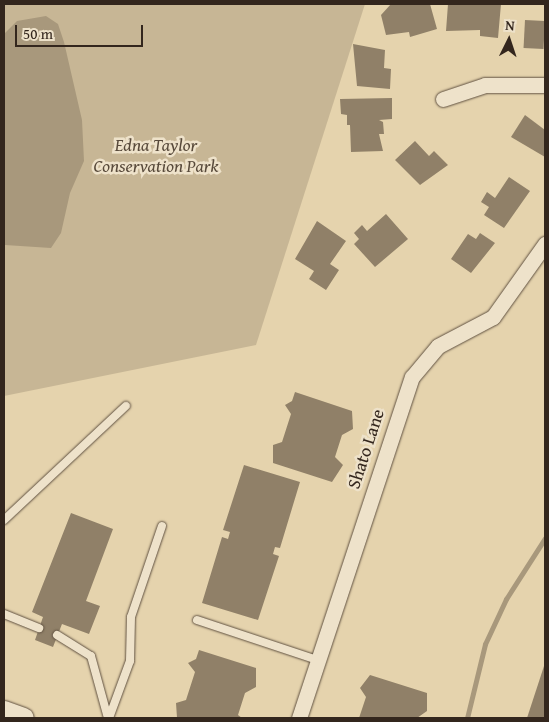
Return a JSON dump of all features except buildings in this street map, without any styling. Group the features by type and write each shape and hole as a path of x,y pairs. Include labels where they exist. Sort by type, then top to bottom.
{"street":[{"path":"443,99 485,85 545,85"},
{"name":"Shato Lane","path":"298,718 412,377 438,346 492,317 545,244"}],"lane":[{"path":"4,520 126,406"},
{"path":"108,718 130,661 132,617 162,526"},
{"path":"4,614 39,628"},
{"path":"197,620 317,660"},
{"path":"57,635 91,656 108,718"}],"green space":[{"name":"Edna Taylor Conservation Park","path":"4,4 365,4 256,345 4,396"}],"shaded area":[{"path":"46,16 58,24 64,42 82,120 84,161 70,193 61,233 51,248 5,245 4,34 17,21"}],"waterway":[{"path":"467,718 485,644 506,599 545,538"}]}
